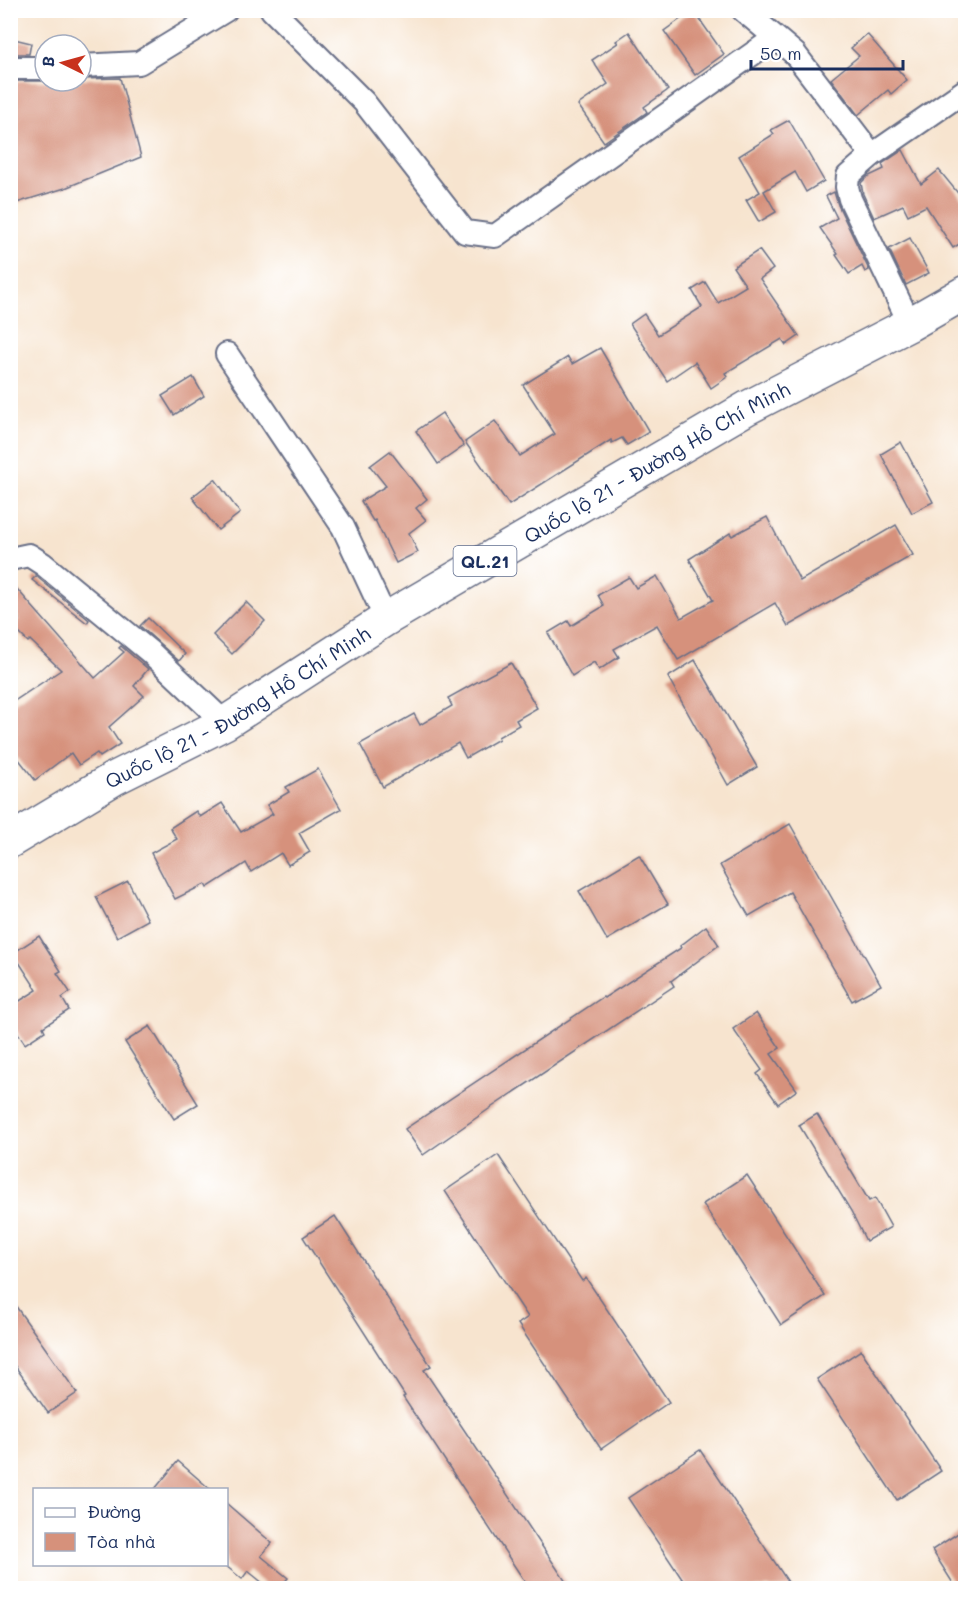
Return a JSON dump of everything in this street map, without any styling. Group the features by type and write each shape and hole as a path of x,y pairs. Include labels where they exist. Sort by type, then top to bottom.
{"highway":[{"name":"Quốc lộ 21 - Đường Hồ Chí Minh","path":"10,841 113,779 225,723 386,619 747,408 910,324 966,292"}],"street":[{"path":"93,65 139,63 226,10"},
{"path":"272,10 364,102 465,232 495,236 775,38"},
{"path":"743,10 795,54 873,155"},
{"path":"10,68 33,68"},
{"path":"910,324 859,219 847,187 849,174 966,90"},
{"path":"227,354 343,527 386,619"},
{"path":"10,559 29,555 44,564 150,652 225,723"}],"building":[{"path":"693,10 724,54 695,75 664,31"},
{"path":"629,32 668,90 644,107 647,112 604,142 578,105 608,84 592,60 618,43 616,41"},
{"path":"867,34 907,80 891,94 888,90 858,115 831,79 859,56 851,48"},
{"path":"10,38 31,43 29,54 10,54"},
{"path":"120,78 141,157 65,188 10,205 10,81 33,81 33,93 93,93 93,79"},
{"path":"789,120 824,181 806,192 795,172 764,191 776,212 759,222 746,200 760,192 739,156 774,134 771,130"},
{"path":"903,150 921,184 939,170 966,203 966,240 953,248 926,206 908,215 903,205 874,218 863,194 861,183 867,177 884,169 882,164"},
{"path":"834,192 869,270 865,272 862,266 849,274 820,228 837,218 826,196"},
{"path":"910,238 929,273 906,285 889,249"},
{"path":"759,250 773,269 760,279 799,336 786,345 782,339 725,373 727,377 711,388 695,362 667,381 630,324 644,314 658,335 702,307 692,290 705,282 718,303 746,286 733,267"},
{"path":"600,348 649,432 627,445 622,438 612,443 611,440 509,505 465,442 495,421 520,456 555,434 523,385 568,357 572,364"},
{"path":"193,377 204,396 174,415 162,396"},
{"path":"442,413 464,446 438,464 416,431"},
{"path":"901,442 933,502 912,513 881,454"},
{"path":"390,451 427,499 416,508 426,520 409,533 418,552 396,563 375,520 373,521 361,501 386,486 370,466"},
{"path":"215,479 240,513 218,530 192,497"},
{"path":"767,517 800,581 896,525 913,555 788,626 775,603 678,660 657,625 614,649 619,657 599,670 594,662 572,676 548,633 568,621 571,626 604,606 598,595 629,577 636,588 657,576 681,618 713,600 689,559 730,533 732,536"},
{"path":"36,576 89,620 87,623 32,580"},
{"path":"10,581 95,678 124,652 119,648 121,646 148,669 134,686 144,696 109,727 120,744 100,757 97,753 79,765 71,753 35,780 10,748 10,704 61,670 12,626 19,619 10,611"},
{"path":"246,602 265,621 232,654 213,635"},
{"path":"148,618 185,654 179,661 140,626"},
{"path":"695,660 757,767 728,785 668,677"},
{"path":"511,663 537,708 516,720 519,725 466,758 458,743 383,787 360,744 414,714 420,725 452,706 448,698"},
{"path":"318,769 341,809 299,833 310,852 288,865 281,853 251,872 246,863 207,888 205,884 175,899 151,853 177,839 170,828 196,811 200,817 222,803 241,832 273,814 267,805 289,792 286,787"},
{"path":"790,824 881,985 852,1001 790,892 749,916 720,865"},
{"path":"639,855 668,904 607,940 579,891"},
{"path":"128,881 148,920 117,937 96,897"},
{"path":"706,926 719,945 671,981 674,986 423,1155 405,1129 681,948 680,946"},
{"path":"39,936 61,971 57,973 70,992 62,998 69,1010 43,1027 45,1031 25,1044 10,1021 10,1007 37,990 13,953"},
{"path":"756,1013 780,1048 771,1054 797,1090 778,1104 757,1074 762,1070 733,1029"},
{"path":"150,1026 198,1104 174,1119 125,1042"},
{"path":"817,1114 869,1201 875,1198 891,1227 866,1241 851,1211 799,1125"},
{"path":"498,1155 582,1281 586,1278 669,1402 601,1449 518,1324 528,1317 445,1191"},
{"path":"747,1175 825,1296 781,1325 703,1204"},
{"path":"335,1216 431,1366 424,1370 570,1588 529,1588 403,1397 405,1396 303,1237"},
{"path":"10,1298 77,1393 48,1413 10,1359"},
{"path":"861,1350 941,1471 897,1500 817,1379"},
{"path":"700,1450 792,1588 688,1588 628,1498"},
{"path":"178,1461 209,1488 156,1488"},
{"path":"228,1505 272,1543 261,1556 288,1578 279,1588 269,1588 248,1571 242,1579 226,1566 228,1566"},
{"path":"966,1528 966,1588 956,1588 932,1550"}]}
